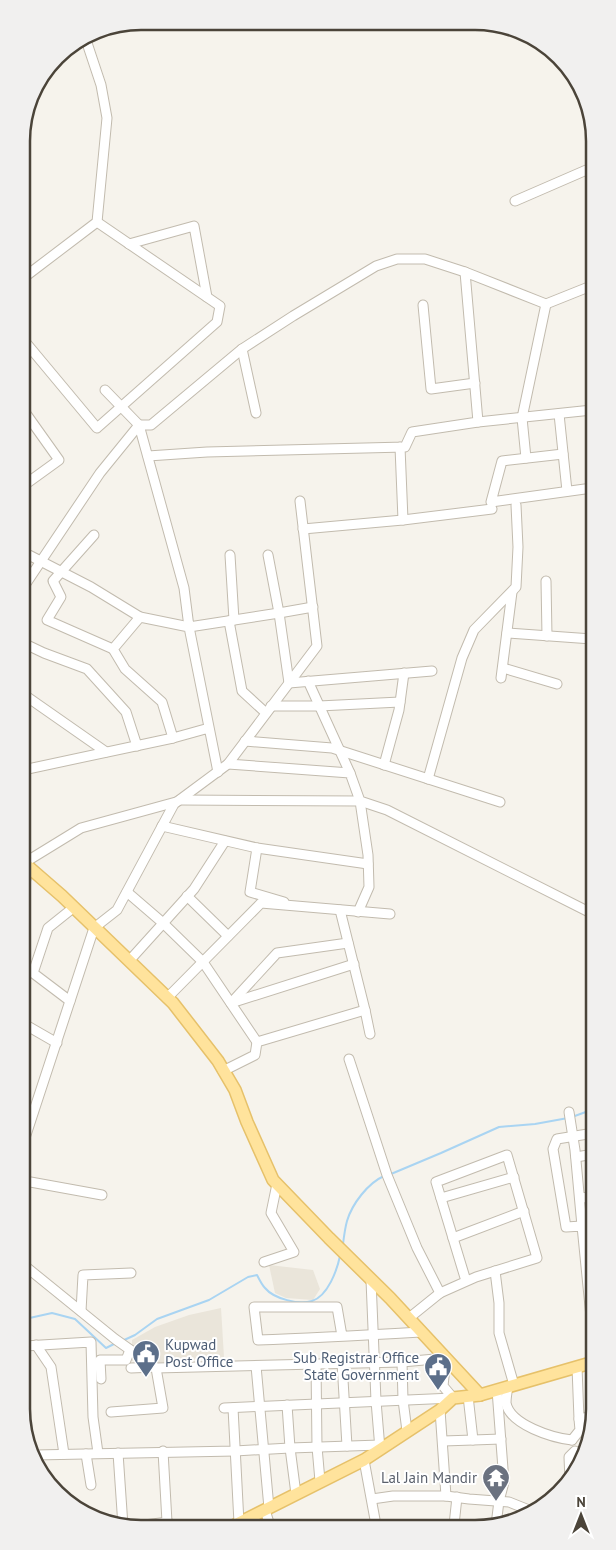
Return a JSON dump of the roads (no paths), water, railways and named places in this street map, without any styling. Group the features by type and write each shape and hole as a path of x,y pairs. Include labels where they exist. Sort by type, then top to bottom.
{"main road":[{"path":"30,869 167,998 190,1025 235,1090 273,1180 409,1318 480,1395"},
{"path":"244,1520 364,1460 380,1447 440,1410 453,1398 480,1395 586,1364"}],"street":[{"path":"30,272 97,222 107,118 101,85 87,44"},
{"path":"515,201 586,170"},
{"path":"30,348 97,428 217,322 220,306 97,222"},
{"path":"129,244 194,226 207,297"},
{"path":"139,424 151,425 242,349 293,316 376,266 397,259 425,259 465,272 546,304 586,288"},
{"path":"465,272 478,422"},
{"path":"526,458 522,418 546,304"},
{"path":"424,305 431,389 475,383"},
{"path":"242,349 256,412"},
{"path":"105,390 139,424 184,588 189,627 218,772"},
{"path":"148,456 207,452 405,447 412,432 478,422 586,411"},
{"path":"559,414 567,491"},
{"path":"30,419 59,460 30,480"},
{"path":"30,578 100,472 139,424"},
{"path":"400,447 403,520"},
{"path":"563,454 502,461 491,502 586,489"},
{"path":"30,1123 94,928 117,910 162,826 178,801 228,764 317,646 300,501"},
{"path":"428,779 462,658 474,630 516,587 518,547 516,505"},
{"path":"303,528 403,520 492,509"},
{"path":"94,535 53,581 61,597 47,620 113,649 125,669 162,702 173,738"},
{"path":"230,555 232,620 242,691 268,710 400,702"},
{"path":"268,555 289,683"},
{"path":"30,556 91,587 140,617 189,627 313,607"},
{"path":"546,580 547,636"},
{"path":"512,592 502,673 557,684"},
{"path":"113,649 140,617"},
{"path":"507,633 586,639"},
{"path":"30,646 87,669 126,712 137,746"},
{"path":"289,683 432,670"},
{"path":"384,765 400,702 404,673"},
{"path":"308,681 350,773 360,802 369,887 358,912"},
{"path":"30,699 106,752"},
{"path":"30,768 173,738 209,728"},
{"path":"245,741 332,748 500,802"},
{"path":"228,764 350,773"},
{"path":"30,862 81,828 178,801 360,802 386,810 586,910"},
{"path":"162,826 257,848 368,864"},
{"path":"129,961 194,889 225,841"},
{"path":"257,848 250,892 304,907"},
{"path":"127,892 163,923 203,962 258,1042 255,1055 223,1071"},
{"path":"187,896 228,936"},
{"path":"167,998 261,903 390,914"},
{"path":"70,1001 33,973 48,928 73,908"},
{"path":"340,910 370,1034"},
{"path":"231,1003 276,953 348,943"},
{"path":"231,1003 354,964"},
{"path":"258,1042 365,1010"},
{"path":"30,1027 57,1043"},
{"path":"349,1059 387,1175 417,1248 440,1293"},
{"path":"569,1112 576,1157 586,1266"},
{"path":"582,1226 566,1227 552,1150 557,1139 586,1135"},
{"path":"409,1318 440,1293 495,1271 537,1258 507,1155 436,1182 466,1282"},
{"path":"576,1157 586,1155"},
{"path":"441,1198 514,1177"},
{"path":"30,1182 102,1195"},
{"path":"264,1262 294,1252 271,1213 277,1184"},
{"path":"580,1197 586,1198"},
{"path":"453,1238 524,1211"},
{"path":"30,1270 155,1368 163,1408 111,1412"},
{"path":"495,1271 506,1404 515,1419 553,1438 572,1440"},
{"path":"81,1311 83,1275 131,1273"},
{"path":"40,1455 235,1451 347,1446 380,1447 376,1401 371,1280"},
{"path":"342,1336 337,1307 254,1306 258,1340 374,1335 421,1332"},
{"path":"30,1346 91,1342 93,1417 98,1453"},
{"path":"36,1345 51,1367 64,1454"},
{"path":"101,1379 100,1360 126,1360 130,1350"},
{"path":"131,1368 402,1362 446,1358 443,1386 453,1398"},
{"path":"402,1362 403,1400 407,1431"},
{"path":"342,1363 347,1446"},
{"path":"316,1364 317,1447 320,1481"},
{"path":"256,1366 269,1520"},
{"path":"572,1440 580,1430 577,1367"},
{"path":"497,1517 504,1482 501,1439 506,1387"},
{"path":"468,1396 473,1440"},
{"path":"236,1520 235,1451 229,1408 453,1398"},
{"path":"287,1405 296,1494"},
{"path":"440,1410 446,1496"},
{"path":"579,1420 586,1418"},
{"path":"443,1440 501,1439"},
{"path":"572,1440 578,1451"},
{"path":"163,1451 168,1520"},
{"path":"569,1466 569,1457 577,1452"},
{"path":"118,1453 122,1518"},
{"path":"86,1454 91,1484"},
{"path":"364,1460 375,1520"},
{"path":"372,1499 393,1496 446,1496 509,1502 525,1508"},
{"path":"455,1520 457,1497"}],"waterway":[{"path":"572,1117 586,1112"},
{"path":"391,1174 499,1127 535,1124 568,1118"},
{"path":"343,1244 349,1214 361,1195 378,1179 384,1176"},
{"path":"122,1341 135,1335 157,1319 209,1300 248,1277 257,1275 264,1287 280,1298 294,1302 312,1301 323,1294 327,1288 337,1268 340,1256"},
{"path":"30,1318 52,1313 75,1319 106,1348 116,1343"}],"place":[{"name":"Kupwad Post Office","path":"146,1378"},
{"name":"Sub Registrar Office State Government","path":"438,1391"},
{"name":"Lal Jain Mandir","path":"496,1502"}]}
